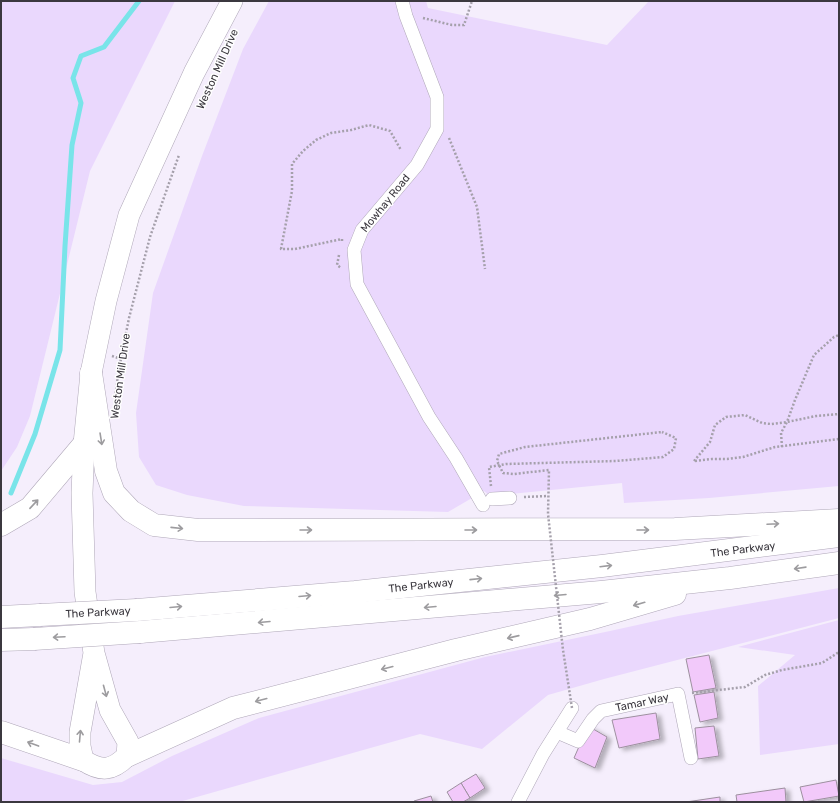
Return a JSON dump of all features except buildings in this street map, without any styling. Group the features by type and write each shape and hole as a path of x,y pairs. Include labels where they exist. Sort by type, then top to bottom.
{"highway":[{"path":"91,373 106,471 114,493 131,511 154,525 198,530 525,531 675,529 839,520"},
{"path":"1,525 30,508 84,444"},
{"name":"The Parkway","path":"1,617 137,610 355,592 602,566 839,536"},
{"name":"The Parkway","path":"1,640 140,632 593,592 730,578 839,563"},
{"path":"127,756 233,708 456,650 590,619 730,578"},
{"path":"1,732 83,760"}],"main road":[{"name":"Weston Mill Drive","path":"94,653 85,592 82,493 84,444 91,373 106,301 129,215 194,73 232,1"},
{"path":"94,653 110,710 128,742 127,756 118,765 103,769 92,766 83,760 80,746 80,732 94,653"}],"street":[{"path":"402,1 406,16 437,97 438,129"},
{"name":"Mowhay Road","path":"438,129 417,165 362,230 354,250 358,284 429,417 488,502"},
{"path":"488,502 510,498"},
{"name":"Tamar Way","path":"557,732 578,741 593,719 601,711 678,694 691,758"},
{"path":"518,802 543,754 572,708"}],"path":[{"path":"406,16 419,17 452,25 464,25 472,1"},
{"path":"341,246 342,239 295,249 281,249 292,191 292,164 303,151 316,140 331,133 369,125 390,131 401,150"},
{"path":"438,129 449,138 477,207 485,269"},
{"name":"Weston Mill Drive","path":"115,400 119,369 136,289 150,237 179,154"},
{"path":"340,252 337,265 358,284"},
{"path":"782,447 781,434 814,354 834,337 839,335"},
{"path":"839,414 816,416 771,424 762,423 746,415 726,416 714,425 710,442 694,461 738,458 756,452 782,447 839,440"},
{"path":"488,502 489,467 506,464 616,461 663,457 674,449 676,438 662,432 525,447 499,454 497,461 502,473 514,474 549,470 548,514 572,708"},
{"path":"510,498 548,496"},
{"path":"678,694 745,687 765,675 782,670 822,663 839,652"}],"shaded area":[{"path":"1,1 175,1 90,171 30,416 17,447 1,471"},
{"path":"269,1 426,1 428,8 607,45 649,1 839,1 839,486 709,498 624,503 622,483 490,496 484,491 448,512 244,506 187,495 156,485 139,457 136,413 153,293 202,156 243,49"},
{"path":"839,588 839,618 548,695 482,749 420,734 179,802 1,802 1,758 93,785 122,782 172,756 259,718 485,657 678,616"},
{"path":"839,620 839,744 760,755 758,686 795,655 738,647"}],"waterway":[{"path":"11,493 35,434 60,350 72,145 81,103 73,78 81,56 104,47 139,1"}]}
